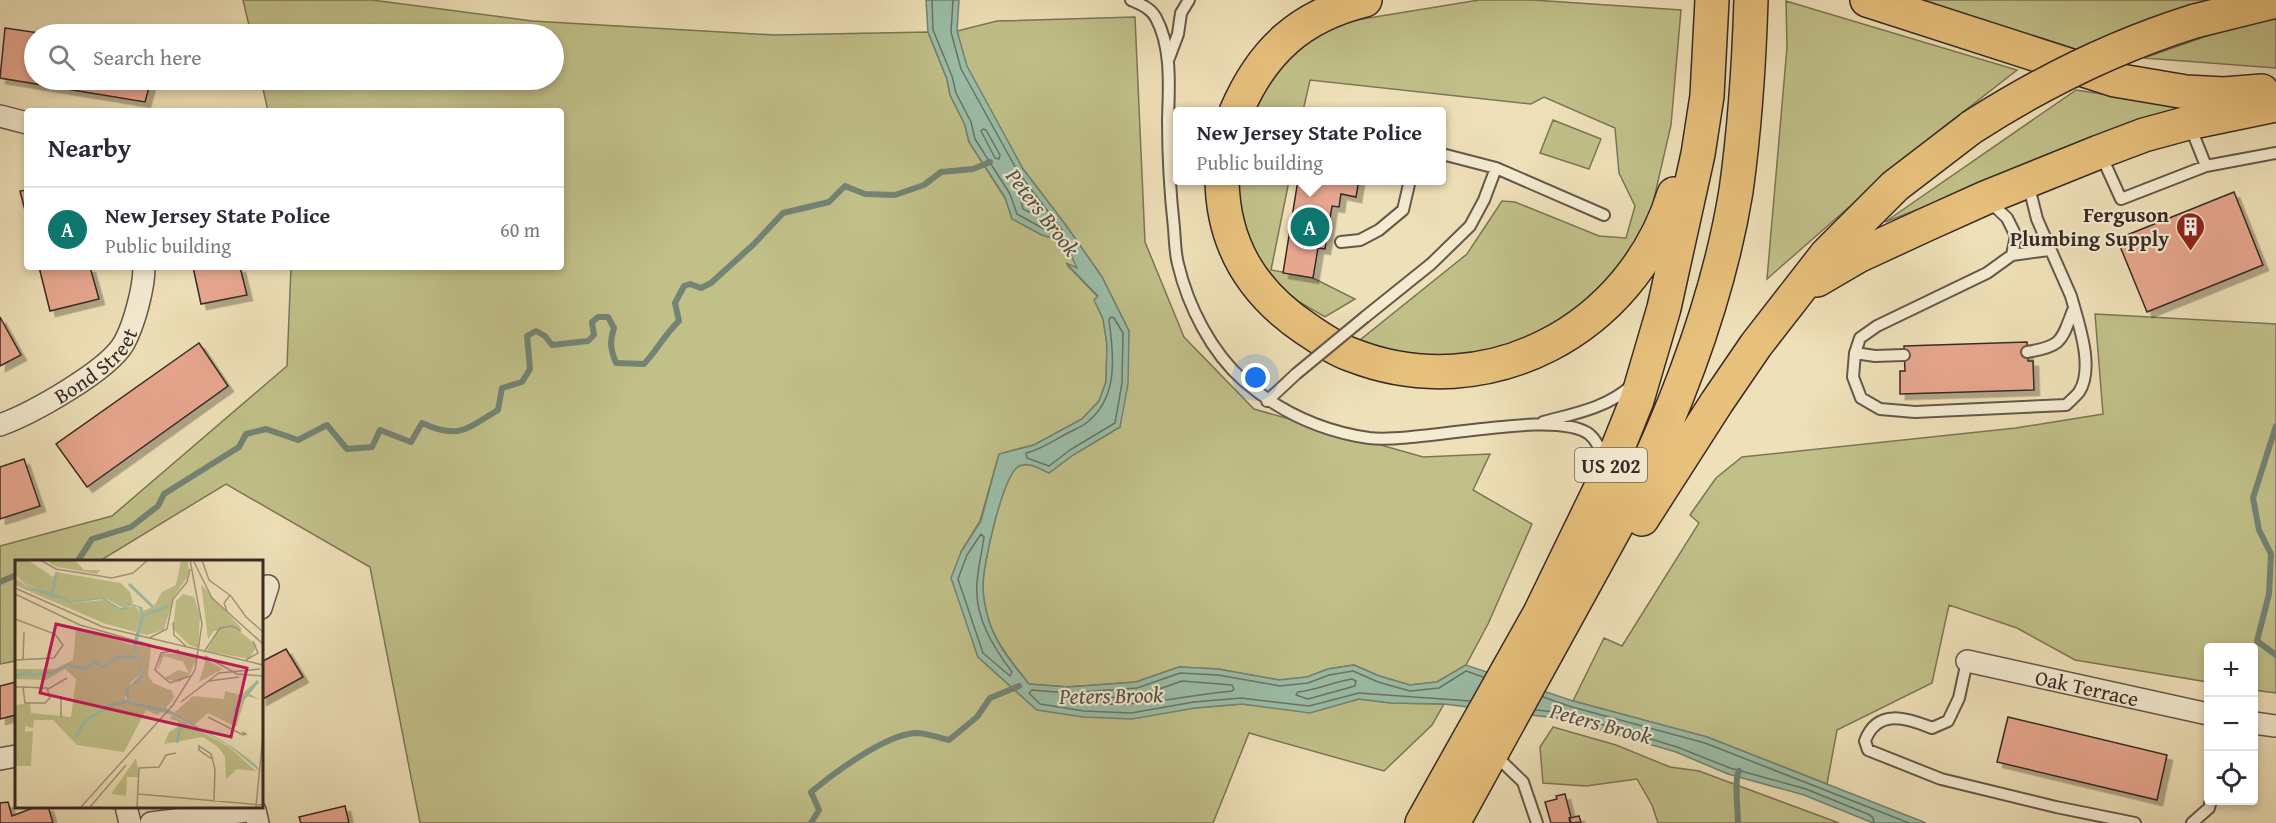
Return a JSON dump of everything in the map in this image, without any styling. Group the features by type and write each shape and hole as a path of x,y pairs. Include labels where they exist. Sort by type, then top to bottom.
{"highway":[{"path":"1238,107 1248,84 1283,40 1318,16 1365,0"},
{"name":"US 202","path":"1553,617 1646,373 1680,241 1698,154 1707,96 1712,0"},
{"name":"US 202","path":"1422,823 1478,750 1553,617 1635,492 1662,436 1689,369 1708,311 1735,193 1748,82 1751,0"},
{"path":"1867,0 2115,80 2186,92 2224,94 2276,90"},
{"path":"1553,617 1641,522 1756,345 1826,255 1873,207 1933,155 2014,100 2092,59 2195,21 2276,1"},
{"path":"1222,185 1231,237 1242,266 1267,298 1294,321 1333,346 1352,355 1394,367 1427,371 1473,369 1496,365 1542,349 1575,330 1598,312 1631,277 1663,224 1681,168 1689,129 1707,96"},
{"path":"1798,293 1858,256 1985,198 2099,152 2144,135 2188,123 2276,105"},
{"name":"US 202","path":"1453,823 1478,750"}],"street":[{"path":"0,116 24,122"},
{"name":"Bond Street","path":"0,425 18,418 70,389 107,362 123,345 134,318 143,270"},
{"path":"262,605 268,586"},
{"name":"Oak Terrace","path":"1967,661 2204,713"},
{"path":"2258,724 2276,726"},
{"path":"0,759 15,756"},
{"path":"126,808 130,823"},
{"path":"151,823 255,810 258,823"}],"lane":[{"path":"1131,0 1145,6 1156,17 1169,58 1168,177 1177,262 1188,297 1205,332 1233,372 1267,400 1303,420 1337,432 1372,438 1414,437 1534,425 1571,426 1589,434 1599,446 1603,462 1601,489"},
{"path":"1169,58 1178,34 1181,13 1189,0"},
{"path":"2188,123 2206,166"},
{"path":"2099,152 2121,199 2206,166 2276,153"},
{"path":"1446,155 1496,168 1604,215"},
{"path":"1267,400 1431,264 1470,226 1484,200 1496,168"},
{"path":"2027,181 2037,219 2071,296 2087,366 2080,390 2066,405 1916,412 1880,409 1861,398 1853,377 1855,353 1860,338 1877,326 1987,273 2012,255 2049,250"},
{"path":"1341,242 1360,240 1379,230 1403,210 1409,185"},
{"path":"1985,198 2007,218 2016,236 2012,255"},
{"path":"2027,352 2051,348 2062,337 2074,308"},
{"path":"1855,353 1875,356 1904,355"},
{"path":"1534,425 1601,405 1623,393 1646,373"},
{"path":"1967,661 1959,698 1948,721 1932,728 1908,718 1894,718 1869,730 1865,741 1868,750 1941,779 2056,807 2135,823"},
{"path":"1478,750 1523,782 1537,823"},
{"path":"2192,823 2210,805"}],"shaded area":[{"path":"243,0 372,0 532,21 774,35 928,32 947,79 950,95 965,125 969,142 1005,198 1012,218 1042,235 1065,242 1078,269 1067,265 1098,297 1095,300 1103,319 1107,344 1106,382 1099,401 1082,419 1034,445 999,454 980,521 961,552 972,638 978,657 1037,710 1195,708 1242,704 1310,712 1359,699 1391,703 1444,704 1432,725 1384,771 1249,733 1213,823 420,823 370,567 226,484 101,560 15,560 15,661 0,664 0,546 112,516 287,366 291,270 564,270 564,108 267,108 263,90 564,90 564,24 249,24"},
{"path":"1479,0 1533,0 1681,10 1671,125 1650,216 1620,271 1561,327 1468,360 1378,353 1360,340 1467,254 1502,201 1515,202 1599,236 1626,238 1635,206 1619,173 1615,128 1544,97 1531,104 1310,80 1304,107 1253,107 1276,66 1322,28 1344,22"},
{"path":"1908,0 2234,0 2074,55"},
{"path":"1786,1 2017,70 1913,151 1767,279 1787,47"},
{"path":"1135,17 1145,242 1184,337 1254,409 1423,457 1490,454 1473,490 1532,524 1488,624 1466,665 1437,682 1410,685 1379,676 1354,665 1328,669 1307,677 1279,680 1218,669 1179,667 1136,682 1068,687 1029,684 1004,651 994,633 985,604 984,576 990,542 1006,485 1019,466 1031,465 1049,473 1073,455 1120,427 1129,331 1102,277 1023,169 966,66 957,31 997,21"},
{"path":"2276,19 2276,68 2144,58 2238,25"},
{"path":"2076,90 2185,107 1885,222"},
{"path":"1553,120 1601,139 1589,169 1540,153"},
{"path":"1236,185 1288,185 1271,270 1313,278 1355,299 1325,317 1270,285 1255,266"},
{"path":"2095,314 2276,324 2276,693 2258,691 2258,643 2204,643 2204,681 2075,660 2017,628 1949,605 1932,683 1837,730 1827,784 1707,737 1573,701 1604,638 1622,646 1699,523 1690,515 1716,478 1742,457 2016,428 2103,414"},
{"path":"1553,727 1616,745 1670,767 1699,771 1839,823 1658,823 1652,805 1637,779 1586,786 1543,783 1540,747"}],"water":[{"name":"Peters Brook","path":"926,0 959,0 957,31 967,66 1023,169 1102,277 1129,331 1128,384 1120,427 1073,455 1049,473 1031,465 1019,466 1006,485 1000,503 990,542 983,590 990,624 998,642 1029,684 1068,687 1136,682 1179,667 1218,669 1279,680 1307,677 1328,669 1354,665 1379,676 1410,685 1437,682 1466,665 1573,701 1707,737 1926,823 1873,823 1804,795 1728,774 1676,752 1563,719 1444,704 1391,703 1359,699 1310,713 1242,704 1195,708 1132,719 1083,717 1037,710 978,657 951,578 961,552 981,521 999,454 1034,445 1082,419 1099,401 1106,382 1107,344 1103,319 1094,300 1098,296 1066,263 1077,268 1065,242 1042,235 1012,219 1005,197 969,142 965,125 950,95 947,79 928,32"}],"building":[{"path":"5,28 24,31 24,82 0,78"},
{"path":"72,90 148,90 145,102"},
{"path":"1297,185 1358,185 1356,197 1341,194 1339,207 1332,206 1325,249 1318,248 1313,278 1283,273"},
{"path":"24,190 24,206 20,191"},
{"name":"Ferguson Plumbing Supply","path":"2234,192 2263,265 2147,312 2117,239"},
{"path":"40,270 91,270 99,299 50,311"},
{"path":"194,270 241,270 247,295 201,304"},
{"path":"0,317 21,355 0,366"},
{"path":"2027,342 2028,361 2033,361 2034,390 1900,394 1900,371 1905,371 1904,346"},
{"path":"199,343 228,386 87,487 56,444"},
{"path":"24,459 40,506 0,519 0,467"},
{"path":"286,649 303,677 262,699 262,661"},
{"path":"15,682 15,715 0,719 0,686"},
{"path":"2008,717 2167,755 2157,800 1997,762"},
{"path":"1565,794 1571,817 1569,818 1570,823 1551,823 1545,802"},
{"path":"8,802 12,816 33,808 49,808 53,823 0,823 0,803"},
{"path":"345,806 349,823 301,823 299,817"},
{"path":"1579,816 1581,822 1571,823 1570,818"}],"waterway":[{"path":"78,560 92,539 131,527 158,506 164,494 239,447 246,434 266,429 298,440 327,425 347,449 372,447 380,430 411,442 422,423 445,431 462,430 498,410 502,388 522,382 530,369 527,336 536,331 545,336 552,345 588,341 594,335 592,322 598,317 608,317 614,328 611,346 616,363 644,364 679,321 675,303 684,286 690,284 701,288 711,283 754,244 783,213 829,202 845,186 865,194 895,195 924,185 941,172 973,169 990,162"},
{"path":"2276,426 2253,498 2259,530 2271,554 2269,594 2257,641 2276,655"},
{"path":"0,582 15,575"},
{"path":"811,823 819,810 811,792 846,765 876,747 904,735 920,733 949,740 977,717 990,698 1019,686"},
{"path":"1738,823 1736,787 1739,771"}],"place":[{"name":"New Jersey State Police","path":"1310,227"},
{"name":"Ferguson Plumbing Supply","path":"2190,252"}]}
